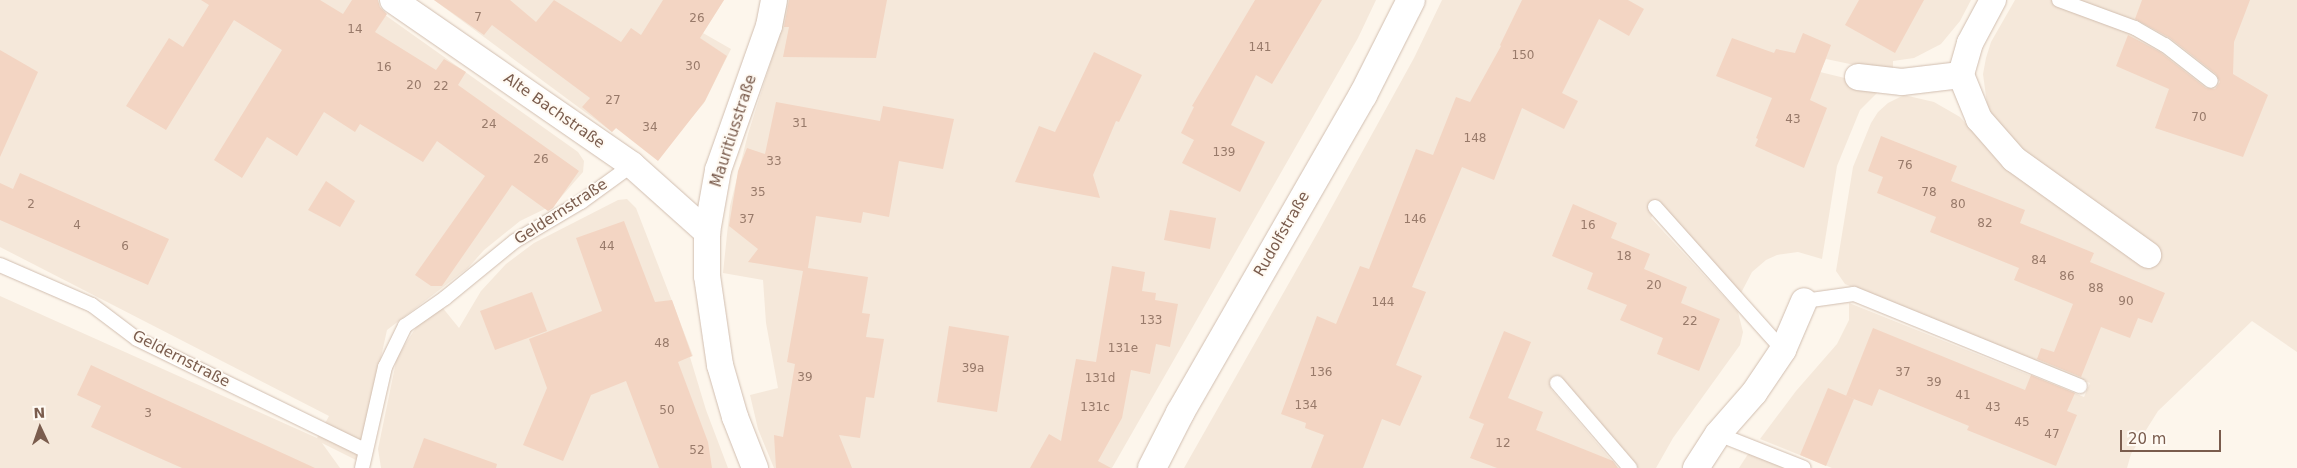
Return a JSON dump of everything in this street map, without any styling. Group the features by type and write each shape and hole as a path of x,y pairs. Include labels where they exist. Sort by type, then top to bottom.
{"street":[{"name":"Alte Bachstraße","path":"393,0 632,165 707,232"},
{"name":"Mauritiusstraße","path":"756,468 735,417 720,365 707,276 707,232 718,170 769,26 774,0"},
{"name":"Rudolfstraße","path":"1152,468 1180,413 1363,95 1411,0"},
{"path":"1994,0 1970,43 1961,75 1979,119 2014,159 2148,255"},
{"path":"1858,76 1902,82 1961,75"},
{"path":"1696,468 1718,434 1754,393 1783,350 1804,301"}],"lane":[{"path":"2059,0 2135,28 2165,45 2211,81"},
{"name":"Geldernstraße","path":"362,468 385,367 406,326 445,298 515,241 580,202 632,165"},
{"path":"1655,207 1783,350"},
{"name":"Geldernstraße","path":"0,265 92,305 137,339 365,450"},
{"path":"1804,301 1854,294 2080,386"},
{"path":"1557,383 1630,468"},
{"path":"1718,434 1804,468"}],"shaded area":[{"path":"0,0 364,0 578,152 584,161 583,172 555,204 520,221 484,250 468,268 387,330 358,461 322,443 340,468 0,468 0,296 317,438 329,416 0,247"},
{"path":"434,0 724,0 703,33 731,49 704,103 692,117 616,128 612,132"},
{"path":"784,0 1376,0 1358,38 1112,468 774,468 758,429 750,395 778,388 766,323 763,280 723,273 730,206 748,134 780,33"},
{"path":"1442,0 1971,0 1960,21 1941,44 1914,58 1893,61 1893,70 1869,68 1826,59 1820,72 1853,80 1880,90 1860,110 1837,166 1822,259 1798,252 1777,255 1766,260 1752,272 1741,293 1659,204 1651,218 1738,312 1743,332 1740,345 1673,438 1656,468 1638,468 1557,375 1551,389 1618,468 1184,468 1414,58"},
{"path":"2015,0 2297,0 2297,352 2252,321 2158,411 2131,454 2127,468 1832,468 1760,439 1796,391 1837,344 1849,320 1849,303 2084,397 2090,383 1845,284 1836,271 1853,167 1871,123 1878,112 1888,103 1904,95 1934,102 1960,117 2001,164 2151,269 2156,254 2016,147 1994,120 1987,104 1983,74 1991,42"},
{"path":"627,199 636,208 693,356 690,357 706,410 728,468 381,468 378,449 397,357 417,326 442,307 459,328 481,291 506,264 534,243 618,200"},
{"path":"1750,451 1793,468 1739,468"}],"building":[{"path":"201,0 320,0 343,14 352,0 378,0 380,7 387,14 375,32 436,70 444,59 466,72 458,85 579,171 553,208 548,211 512,185 442,286 431,286 415,275 485,176 437,141 423,162 360,124 355,132 324,112 297,156 267,137 242,178 214,160 282,50 234,20 166,130 126,106 169,38 183,47 209,5"},
{"path":"434,0 510,0 536,22 554,0 621,42 631,28 641,35 663,0 724,0 700,38 727,56 705,101 658,161 616,128 612,132 582,107 590,98 492,25 484,35"},
{"path":"789,0 887,0 876,58 783,57 789,27 784,27"},
{"path":"1255,0 1322,0 1272,84 1256,75 1231,125 1265,142 1240,192 1182,163 1194,140 1181,133 1194,107 1192,106"},
{"path":"1522,0 1628,0 1644,9 1629,36 1599,19 1562,93 1578,101 1564,129 1522,108 1494,180 1462,167 1412,287 1426,292 1396,365 1422,376 1400,426 1382,419 1363,468 1311,468 1324,435 1305,428 1306,423 1281,414 1317,316 1336,324 1360,266 1369,269 1416,149 1433,155 1456,97 1470,102 1501,46"},
{"path":"1859,0 1924,0 1895,53 1845,25"},
{"path":"2142,0 2250,0 2234,42 2233,74 2268,95 2243,157 2155,128 2169,89 2116,66 2128,35 2160,52 2206,88 2215,89 2220,82 2216,74 2170,38 2135,19"},
{"path":"1803,33 1831,45 1810,100 1827,108 1804,168 1755,146 1758,139 1756,138 1772,98 1716,76 1732,38 1774,53 1776,49 1795,53"},
{"path":"0,50 38,72 0,157"},
{"path":"1094,52 1142,75 1119,122 1116,121 1093,175 1100,198 1015,182 1039,126 1055,132"},
{"path":"776,102 880,121 883,106 954,119 943,169 899,161 889,217 863,212 861,223 816,216 808,268 868,277 862,313 870,314 866,337 884,339 874,398 866,397 860,438 839,435 852,468 776,468 774,435 783,437 795,364 787,362 803,271 748,262 758,249 729,226 738,171 747,148 765,154"},
{"path":"1881,136 1957,166 1951,181 2025,210 2020,223 2094,253 2090,262 2165,293 2152,323 2138,318 2130,338 2101,327 2081,377 2037,359 2041,348 2054,352 2073,304 2014,280 2019,268 1930,232 1936,217 1877,193 1883,177 1868,171"},
{"path":"20,173 169,239 148,285 0,220 0,183 13,189"},
{"path":"326,181 355,201 340,227 308,210"},
{"path":"1573,204 1617,223 1611,238 1650,254 1644,269 1687,287 1681,303 1720,319 1699,371 1657,354 1663,338 1620,320 1627,305 1587,289 1593,273 1552,256"},
{"path":"1170,210 1216,218 1210,249 1164,240"},
{"path":"624,221 655,302 672,300 692,356 678,362 708,442 712,468 659,468 626,381 591,395 563,461 523,445 547,388 529,339 602,311 576,238"},
{"path":"1112,266 1145,272 1142,291 1156,293 1155,300 1178,304 1170,347 1156,344 1150,374 1131,370 1122,418 1098,461 1111,468 1030,468 1049,434 1061,441 1076,359 1096,362"},
{"path":"532,292 547,331 495,350 480,311"},
{"path":"949,326 1009,336 997,412 937,402"},
{"path":"1873,328 2025,390 2031,375 2075,393 2067,411 2077,415 2056,466 1967,430 1969,426 1879,389 1872,406 1846,396"},
{"path":"1504,331 1531,342 1508,398 1543,412 1536,430 1613,461 1618,468 1497,468 1470,458 1484,424 1469,418"},
{"path":"91,365 315,468 182,468 91,427 101,406 77,395"},
{"path":"1828,388 1854,399 1826,466 1800,455"},
{"path":"424,438 497,464 496,468 413,468"}]}
